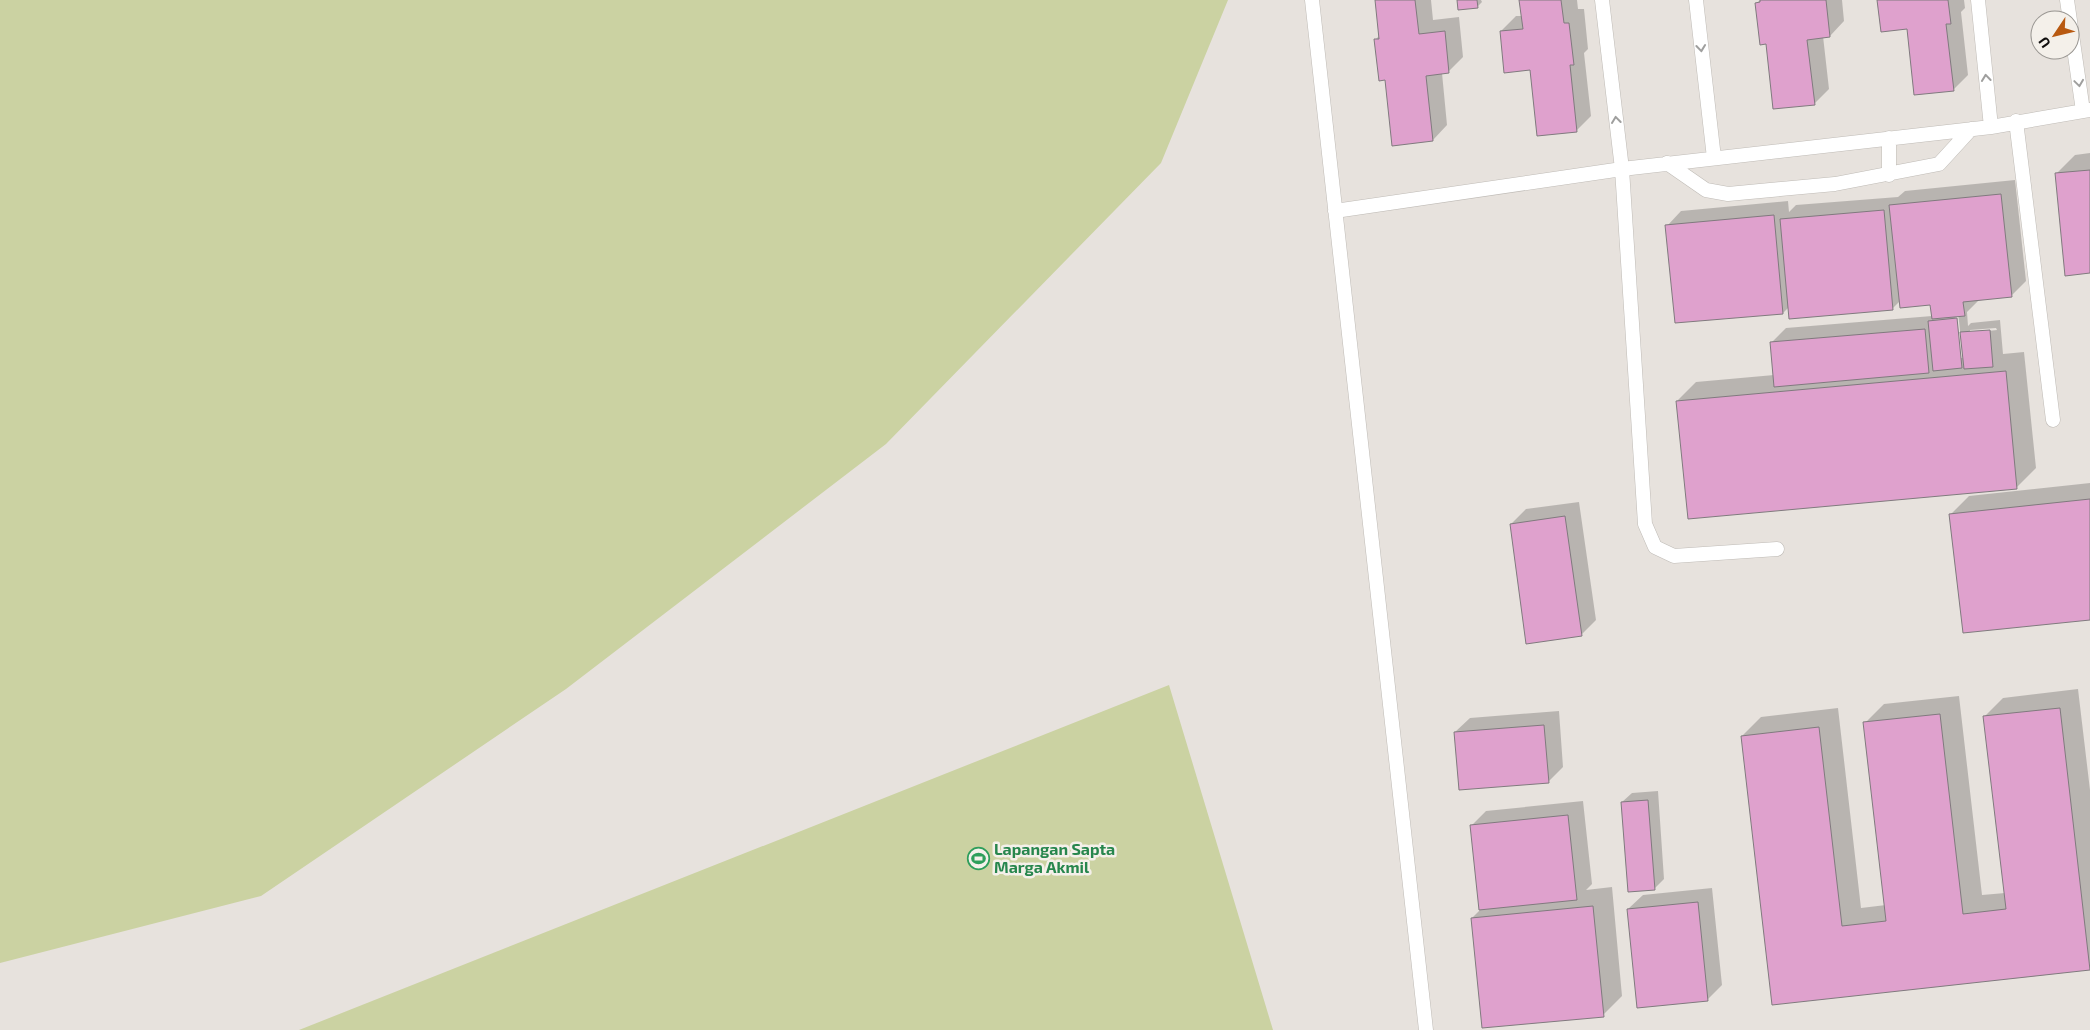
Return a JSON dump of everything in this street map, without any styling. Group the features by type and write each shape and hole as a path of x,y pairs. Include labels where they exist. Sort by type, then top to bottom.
{"lane":[{"path":"1312,0 1426,1030"},
{"path":"1602,0 1622,168 1645,524 1655,547 1674,556 1777,549"},
{"path":"1696,0 1714,158"},
{"path":"1978,0 1991,127"},
{"path":"1336,212 1622,168 1991,127 2016,121 2086,110 2067,0"},
{"path":"2016,121 2053,420"},
{"path":"1667,163 1706,190 1728,194 1835,184 1939,164 1971,129"},
{"path":"1889,138 1889,175"}],"green space":[{"path":"0,0 1228,0 1161,163 886,444 566,689 261,896 0,963"},
{"name":"Lapangan Sapta Marga Akmil","path":"1169,685 1273,1030 299,1030"}],"building":[{"path":"1375,0 1415,0 1419,34 1445,31 1449,73 1426,76 1433,141 1392,146 1385,80 1379,81 1374,39 1379,39"},
{"path":"1457,0 1477,0 1478,8 1458,10"},
{"path":"1519,0 1561,0 1564,23 1569,23 1574,65 1570,65 1577,132 1537,136 1530,70 1504,73 1500,31 1523,29"},
{"path":"1760,0 1826,0 1830,37 1807,40 1815,105 1773,109 1766,44 1760,45 1755,3 1760,2"},
{"path":"1877,0 1948,0 1951,24 1946,24 1954,91 1914,95 1907,29 1881,32"},
{"path":"2090,170 2090,273 2065,276 2055,173"},
{"path":"2001,194 2012,297 1963,302 1965,316 1932,319 1930,305 1900,308 1889,205"},
{"path":"1884,210 1893,310 1789,319 1780,219"},
{"path":"1774,215 1783,314 1675,323 1665,225"},
{"path":"1957,318 1962,368 1933,371 1928,321"},
{"path":"1925,329 1929,373 1774,387 1770,342"},
{"path":"1990,330 1993,367 1964,369 1960,332"},
{"path":"2006,371 2017,489 1688,519 1676,401"},
{"path":"2090,499 2090,620 1963,633 1949,514"},
{"path":"1565,516 1582,636 1526,644 1510,524"},
{"path":"2060,708 2090,970 1772,1005 1741,736 1819,727 1842,926 1886,921 1863,722 1940,714 1963,914 2006,909 1983,716"},
{"path":"1544,725 1549,783 1459,790 1454,732"},
{"path":"1648,800 1655,890 1628,892 1621,802"},
{"path":"1568,815 1577,900 1479,910 1470,825"},
{"path":"1698,902 1708,1001 1637,1008 1627,909"},
{"path":"1593,906 1604,1017 1482,1028 1471,918"}],"place":[{"name":"Lapangan Sapta Marga Akmil","path":"978,858"}]}
